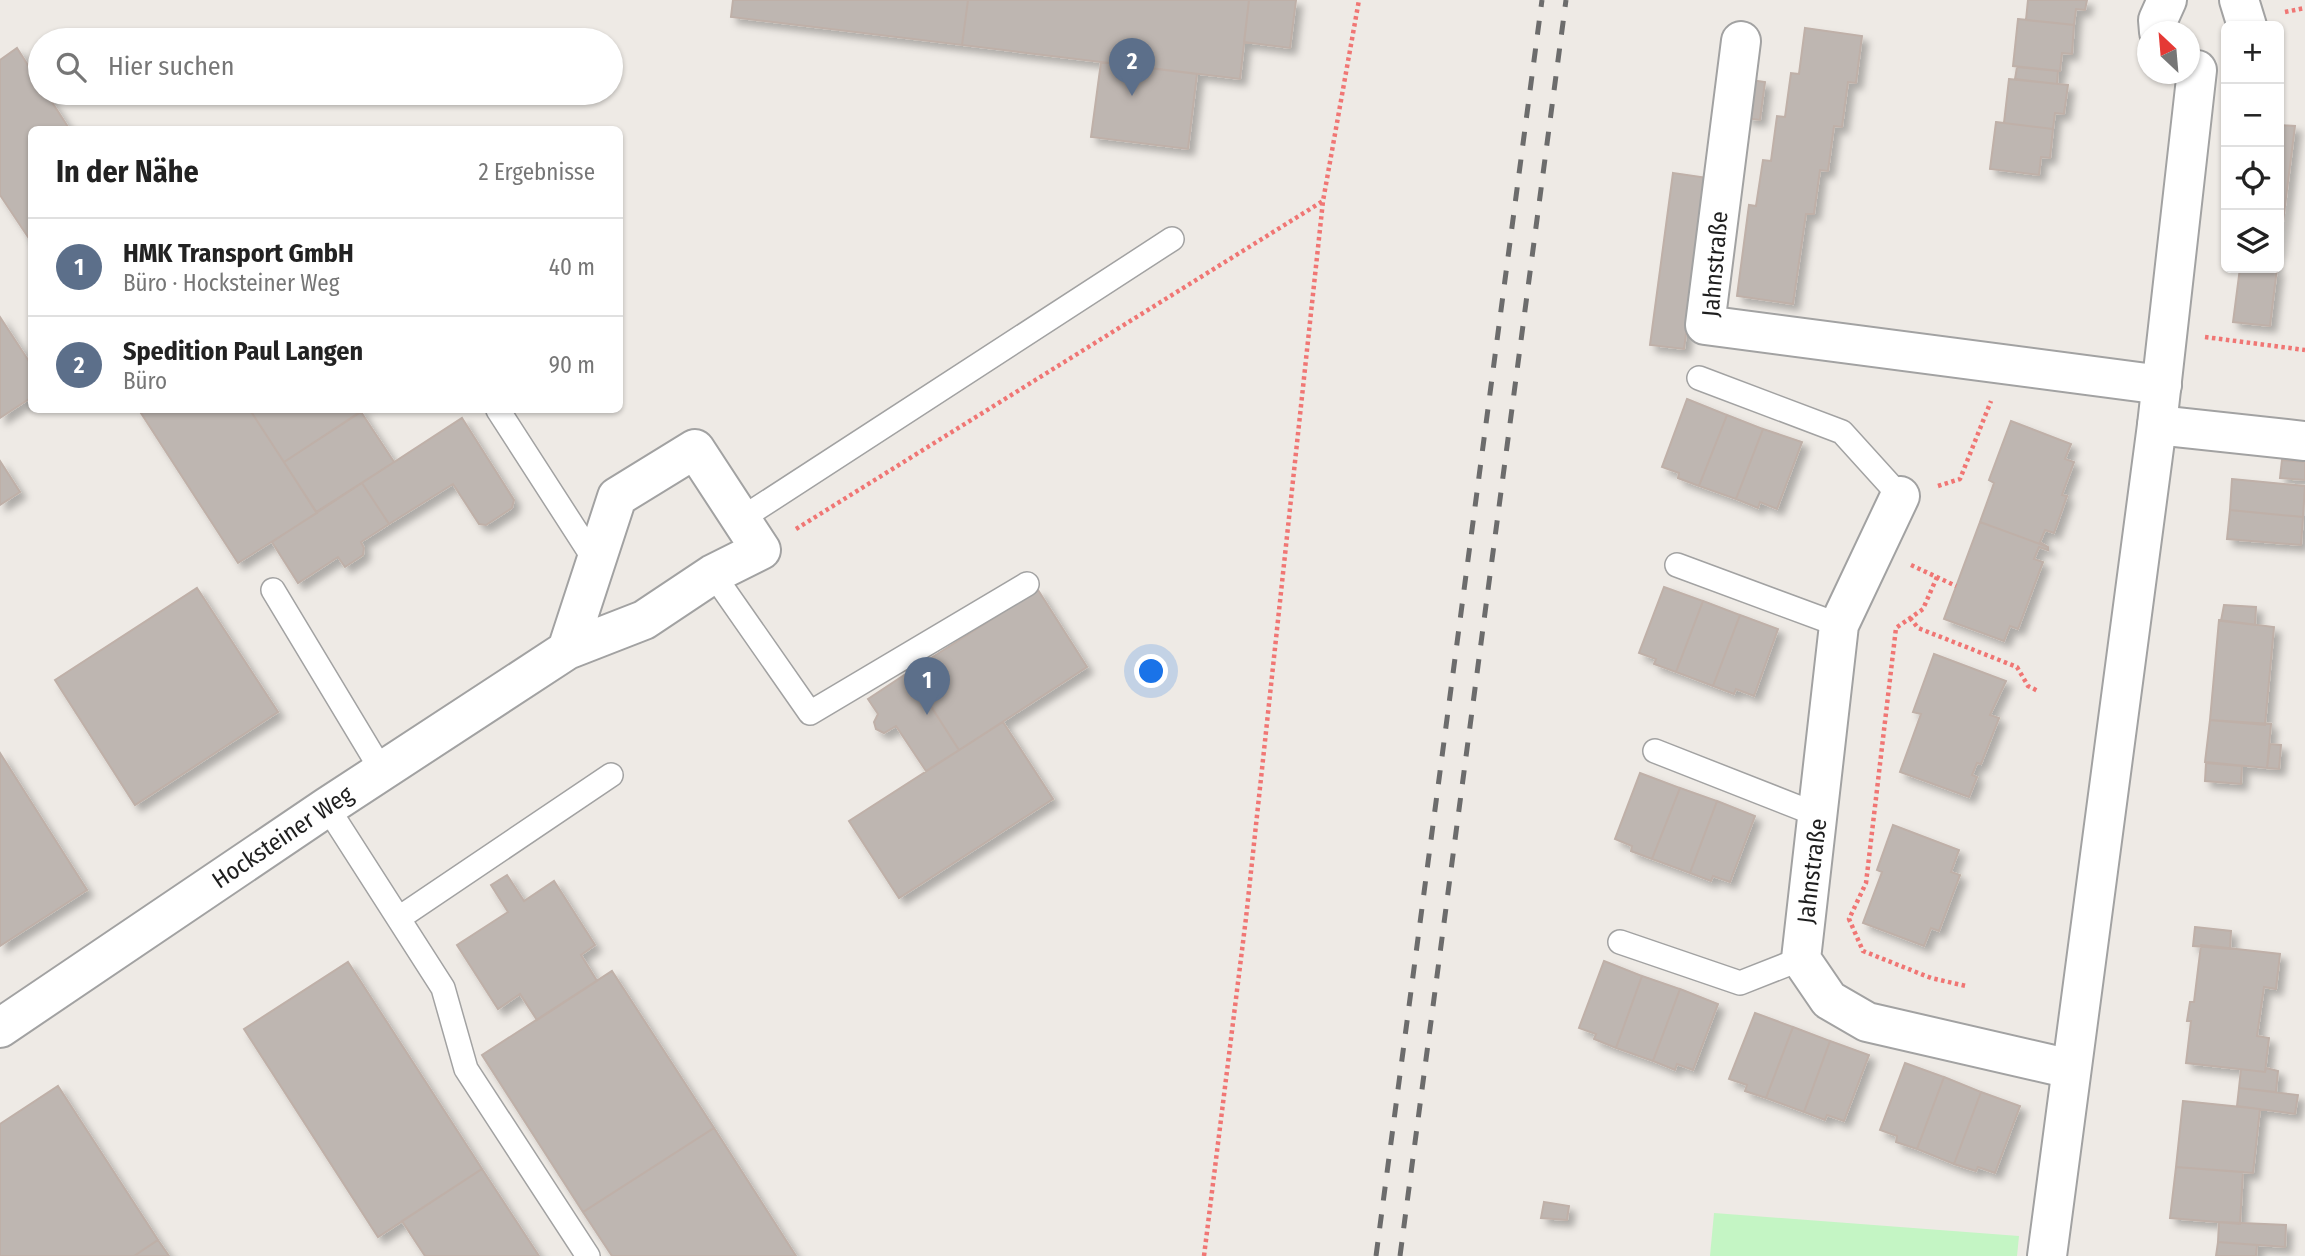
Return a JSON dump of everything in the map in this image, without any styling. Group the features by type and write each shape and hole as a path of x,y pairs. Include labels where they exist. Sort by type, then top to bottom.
{"street":[{"path":"2158,21 2167,0"},
{"path":"2239,0 2245,21"},
{"name":"Jahnstraße","path":"1741,41 1705,326 2162,385"},
{"path":"2047,1256 2204,67"},
{"path":"2157,425 2305,441"},
{"name":"Hocksteiner Weg","path":"0,1028 327,807 567,650 644,620 713,574 761,550 695,449 617,497 567,650"},
{"name":"Jahnstraße","path":"1900,496 1839,625 1801,959 1829,1000 1867,1022 2071,1069"}],"lane":[{"path":"741,519 1172,239"},
{"path":"1699,378 1842,432 1900,496"},
{"path":"500,413 596,562"},
{"path":"1677,565 1839,625"},
{"path":"713,574 810,713 1027,584"},
{"path":"272,590 382,771"},
{"path":"1655,751 1818,815"},
{"path":"399,918 611,775"},
{"path":"327,807 443,988 466,1069 588,1256"},
{"path":"1619,942 1740,983 1801,959"}],"path":[{"path":"1204,1256 1246,918 1323,201"},
{"path":"2168,333 2305,350"},
{"path":"1900,496 1960,479 2006,365"},
{"path":"1876,548 1956,586"},
{"path":"1937,578 1923,609 1896,628 1866,883 1849,919 1863,951 1931,978 1966,986"},
{"path":"1910,618 1918,628 2017,667 2028,686 2038,691"}],"green space":[{"path":"1714,1213 2019,1236 2017,1256 1710,1256"}],"building":[{"path":"733,0 968,0 962,45 731,17"},
{"path":"968,0 1249,0 1240,79 962,45"},
{"path":"1249,0 1296,0 1290,48 1244,42"},
{"path":"2028,0 2087,0 2085,10 2076,9 2074,25 2026,20"},
{"path":"2018,19 2074,25 2072,54 2062,53 2060,71 2013,66"},
{"path":"1805,28 1862,36 1856,83 1848,82 1842,127 1834,126 1828,171 1820,170 1814,214 1806,214 1793,304 1737,296 1749,205 1756,206 1763,160 1771,161 1777,116 1785,117 1791,73 1799,74"},
{"path":"17,48 28,65 28,105 54,105 67,126 28,126 28,237 0,195 0,60"},
{"path":"1101,62 1197,74 1188,149 1091,137"},
{"path":"2017,67 2058,71 2057,84 2015,79"},
{"path":"2009,79 2068,85 2064,114 2055,113 2053,129 2004,123"},
{"path":"1751,80 1765,82 1760,120 1745,118"},
{"path":"1996,122 2053,129 2050,158 2041,157 2039,175 1990,169"},
{"path":"2284,125 2295,126 2284,214"},
{"path":"1673,173 1708,178 1684,349 1650,345"},
{"path":"2239,273 2276,273 2270,326 2233,322"},
{"path":"0,317 28,360 28,400 0,418"},
{"path":"1687,399 1727,415 1699,486 1678,478 1679,473 1662,467"},
{"path":"141,413 252,413 317,513 238,563"},
{"path":"252,413 358,413 284,462"},
{"path":"362,413 394,462 316,512 284,462"},
{"path":"1727,415 1763,429 1736,499 1699,486"},
{"path":"462,418 514,500 512,508 486,525 479,524 453,484 389,524 362,483"},
{"path":"2011,421 2071,444 2065,459 2074,462 2062,495 2067,496 2054,533 2045,530 2040,542 2048,547 1980,522 1994,483 1989,480"},
{"path":"1763,429 1802,442 1777,509 1760,502 1758,508 1736,499"},
{"path":"2282,460 2305,462 2305,480 2280,478"},
{"path":"0,461 20,492 0,505"},
{"path":"2232,479 2305,486 2303,517 2230,510"},
{"path":"362,483 389,524 361,542 363,555 345,567 338,557 298,583 272,542"},
{"path":"2230,510 2303,517 2301,545 2227,539"},
{"path":"1980,522 2048,547 2048,550 2039,547 2034,559 2043,562 2018,629 2010,626 2004,641 1944,619"},
{"path":"1664,587 1703,601 1676,672 1654,664 1656,659 1639,653"},
{"path":"197,588 278,712 135,805 55,680"},
{"path":"1038,590 1087,667 959,750 909,672"},
{"path":"1703,601 1740,615 1713,686 1676,672"},
{"path":"2224,605 2256,607 2255,625 2221,621"},
{"path":"1740,615 1778,629 1754,696 1736,689 1734,694 1713,686"},
{"path":"2219,620 2274,627 2265,725 2210,720"},
{"path":"1934,654 2006,681 1990,715 1999,718 1981,764 1977,763 1972,775 1977,777 1969,797 1900,772 1921,714 1913,712"},
{"path":"909,672 959,750 926,771 896,726 884,733 876,729 874,722 878,714 868,699"},
{"path":"2210,720 2271,724 2267,768 2205,762"},
{"path":"1003,722 1053,799 899,898 849,821"},
{"path":"2270,744 2281,745 2279,769 2267,768"},
{"path":"0,753 87,890 0,946"},
{"path":"2206,763 2242,766 2241,784 2205,781"},
{"path":"1640,773 1680,788 1652,859 1631,851 1632,846 1615,839"},
{"path":"1680,788 1717,801 1690,873 1652,859"},
{"path":"1717,801 1755,816 1730,882 1713,876 1711,881 1690,873"},
{"path":"1893,825 1959,850 1951,872 1960,875 1939,931 1931,928 1924,946 1863,923 1882,872 1877,870"},
{"path":"507,875 524,901 554,881 595,945 581,955 597,981 537,1020 520,994 498,1009 457,945 508,912 491,885"},
{"path":"2195,927 2231,931 2230,949 2193,946"},
{"path":"2201,945 2280,954 2276,989 2264,987 2257,1036 2269,1038 2265,1072 2186,1063 2191,1021 2187,1021 2190,1002 2194,1002"},
{"path":"1604,961 1642,976 1616,1048 1594,1039 1596,1034 1579,1028"},
{"path":"348,962 482,1169 378,1237 244,1029"},
{"path":"612,971 714,1128 583,1212 482,1055"},
{"path":"1642,976 1680,989 1653,1061 1616,1048"},
{"path":"1680,989 1718,1004 1693,1070 1677,1064 1675,1070 1653,1061"},
{"path":"1755,1013 1793,1027 1766,1098 1745,1091 1747,1085 1729,1079"},
{"path":"1793,1027 1830,1041 1804,1112 1766,1098"},
{"path":"1830,1041 1869,1055 1844,1121 1827,1115 1825,1120 1804,1112"},
{"path":"1905,1063 1944,1077 1917,1149 1896,1142 1897,1136 1880,1130"},
{"path":"2266,1068 2278,1071 2276,1092 2239,1088 2241,1069 2265,1072"},
{"path":"1944,1077 1981,1092 1954,1164 1917,1149"},
{"path":"58,1086 158,1240 134,1256 0,1256 0,1124"},
{"path":"2239,1088 2298,1095 2295,1114 2237,1106"},
{"path":"1981,1092 2020,1106 1995,1173 1978,1167 1976,1171 1954,1164"},
{"path":"2183,1101 2260,1109 2253,1173 2176,1167"},
{"path":"714,1128 796,1256 612,1256 583,1212"},
{"path":"2176,1167 2243,1172 2240,1224 2170,1218"},
{"path":"482,1169 539,1256 425,1256 402,1221"},
{"path":"1544,1202 1569,1206 1567,1220 1541,1218"},
{"path":"2219,1222 2286,1225 2285,1247 2218,1242"},
{"path":"158,1240 169,1256 134,1256"},
{"path":"2218,1242 2257,1245 2256,1256 2216,1256"}],"railway":[{"path":"1376,1256 1542,0"},
{"path":"1400,1256 1566,0"}],"place":[{"name":"Spedition Paul Langen","path":"1132,96"},
{"name":"HMK Transport GmbH","path":"927,715"}]}
